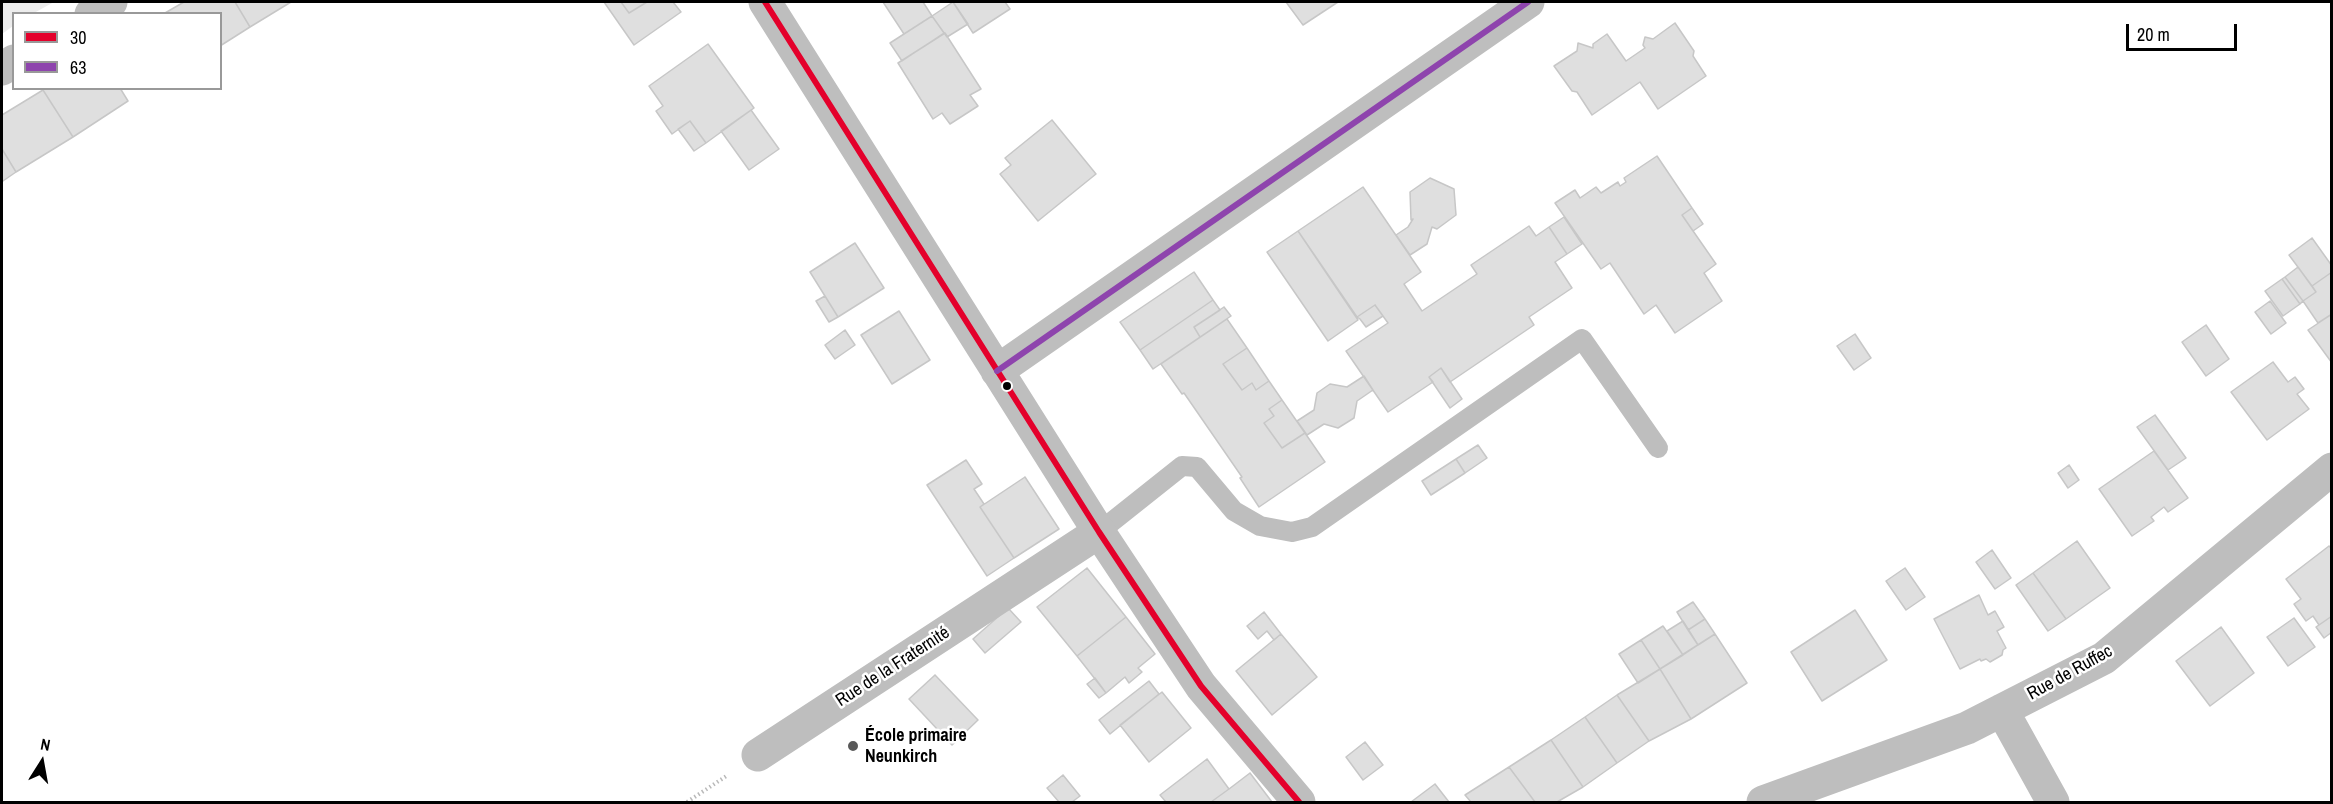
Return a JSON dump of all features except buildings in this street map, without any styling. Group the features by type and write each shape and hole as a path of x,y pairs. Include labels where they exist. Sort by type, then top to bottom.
{"street":[{"path":"94,12 111,2"},
{"path":"765,2 1099,532 1201,686 1299,802"},
{"path":"997,371 1528,2"},
{"name":"Rue de Ruffec","path":"1763,802 1967,728 2104,658 2331,469"},
{"name":"Rue de la Fraternité","path":"758,755 1099,532"},
{"path":"2002,710 2053,802"}],"lane":[{"path":"1099,532 1182,466 1197,467 1234,511 1260,526 1292,532 1312,527 1582,339 1658,448"}],"path":[{"path":"687,802 758,755"}],"shaded area":[{"path":"2,2 54,2 36,12 12,12 12,27 2,34"}],"transit line":[{"name":"30","path":"765,2 1099,532 1201,686 1299,802"},
{"name":"63","path":"997,371 1528,2"}],"place":[{"name":"École primaire Neunkirch","path":"853,746"}]}
